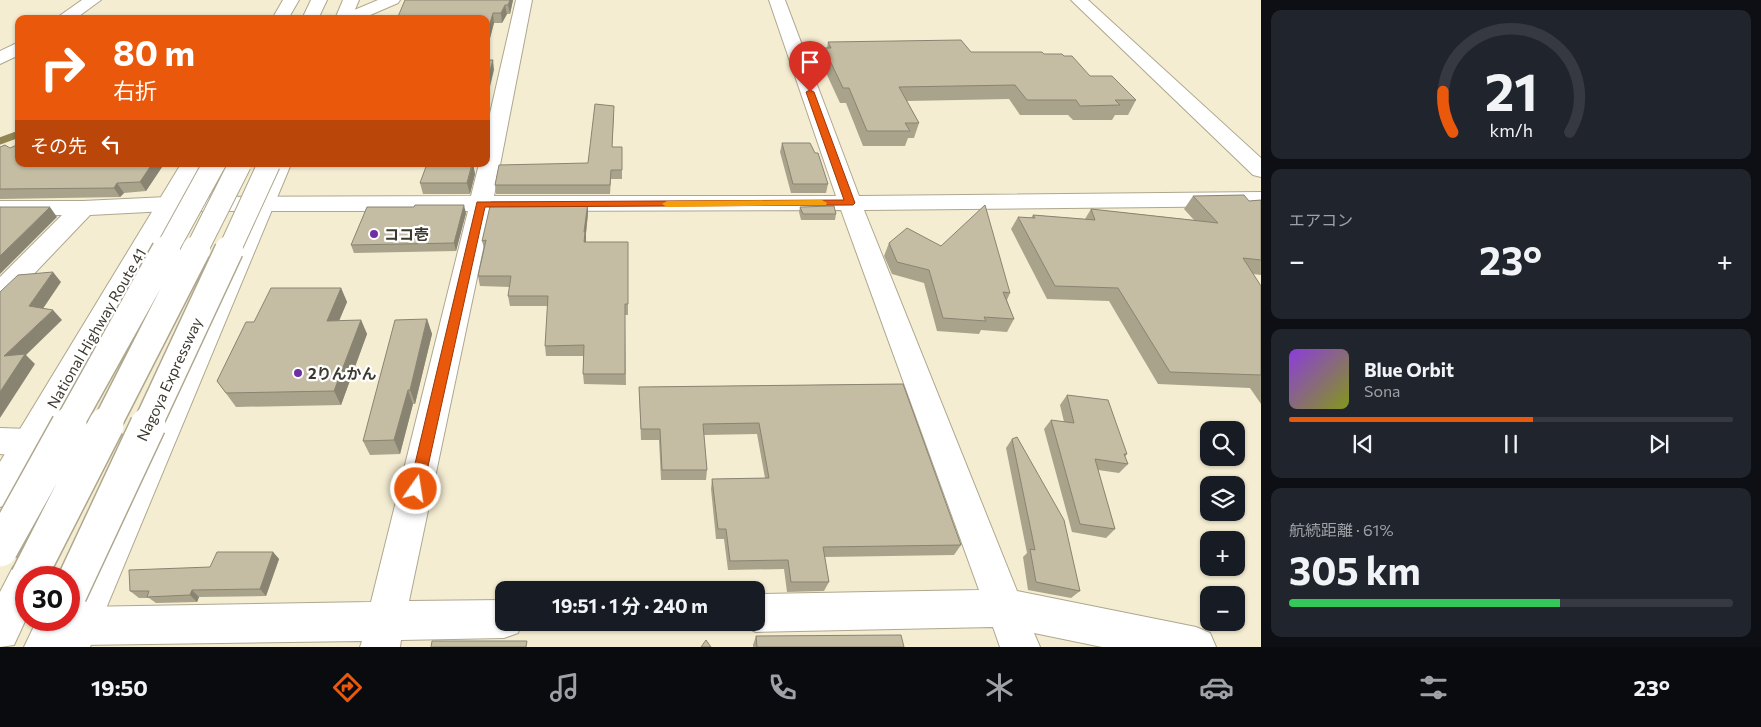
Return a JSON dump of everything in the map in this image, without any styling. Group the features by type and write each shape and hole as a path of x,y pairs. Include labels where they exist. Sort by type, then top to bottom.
{"main road":[{"path":"69,15 93,0"},
{"path":"282,15 291,0"},
{"path":"296,15 304,0"},
{"path":"312,15 319,0"},
{"path":"338,15 344,0"},
{"path":"346,15 351,0"},
{"path":"355,15 392,0"},
{"path":"490,161 524,0"},
{"path":"777,0 850,203 1020,647"},
{"path":"1079,0 1261,170"},
{"path":"0,59 15,50"},
{"name":"National Highway Route 41","path":"0,492 15,442 190,167"},
{"path":"0,549 212,167"},
{"path":"34,566 238,167"},
{"name":"Nagoya Expressway","path":"80,597 268,167"},
{"path":"80,598 279,167"},
{"path":"382,634 489,167"},
{"path":"0,208 83,208 168,204 850,203 1261,199"},
{"path":"0,293 83,208"},
{"path":"0,631 15,602"},
{"path":"765,613 1006,608 1196,647"},
{"path":"80,622 382,634 495,620"},
{"name":"Nagoya Expressway","path":"44,647 60,631"}],"building":[{"path":"405,0 510,0 501,13 493,13 490,23 490,15 399,15"},
{"path":"961,40 971,52 1042,52 1044,54 1072,56 1090,76 1112,76 1136,100 1115,100 1120,105 1080,106 1076,100 1027,100 1015,85 899,87 919,123 905,123 910,131 867,131 849,88 843,88 824,48 831,48 828,42"},
{"path":"490,60 493,60 490,71"},
{"path":"595,104 614,106 612,147 622,147 622,170 611,170 610,185 495,185 499,165 588,163"},
{"path":"782,143 810,143 815,153 818,153 828,184 793,184"},
{"path":"5,145 10,148 15,146 15,167 150,167 140,182 117,183 114,188 0,189 0,147"},
{"path":"426,167 471,167 467,183 420,183"},
{"path":"1244,195 1249,201 1261,200 1261,260 1243,258 1261,286 1261,375 1170,372 1118,288 1055,286 1018,217 1035,218 1033,215 1095,220 1091,209 1218,223 1193,196"},
{"path":"491,202 588,202 584,242 628,242 628,304 625,304 625,374 583,374 584,345 545,346 548,296 508,296 511,276 478,276 486,240 482,241"},
{"path":"415,205 464,205 454,243 351,245 367,207 414,207"},
{"path":"985,205 1010,293 1003,292 1014,319 984,317 986,321 943,318 929,270 897,262 889,243 907,228 941,246"},
{"path":"834,206 836,214 803,214 800,207"},
{"path":"0,207 50,207 0,256"},
{"path":"53,272 29,306 53,310 4,356 25,354 0,392 0,292 18,275"},
{"path":"271,288 341,288 327,321 361,320 334,391 226,393 217,381 246,322 254,322"},
{"path":"427,319 410,390 408,390 394,440 363,441 395,320"},
{"path":"903,384 961,545 823,547 829,582 791,582 788,560 730,561 726,529 718,529 712,479 769,478 759,423 703,424 707,470 662,470 660,429 641,429 639,387"},
{"path":"1067,395 1108,400 1127,454 1124,454 1128,464 1095,459 1115,529 1080,524 1051,420 1074,423"},
{"path":"1017,437 1064,520 1080,591 1036,582 1030,549 1035,550 1012,439"},
{"path":"217,552 273,552 260,589 192,590 190,595 147,597 149,591 130,591 129,570 210,567"},
{"path":"901,635 904,647 757,647 756,636"},
{"path":"706,640 711,647 701,647"},
{"path":"432,641 527,641 526,647 431,647"}],"waterway":[{"path":"0,141 15,135"}],"slow traffic":[{"path":"667,204 822,203"}],"place":[{"name":"ココ壱","path":"374,234"},
{"name":"2りんかん","path":"298,373"}],"route":[{"path":"416,489 481,204 850,203 810,92"}]}
